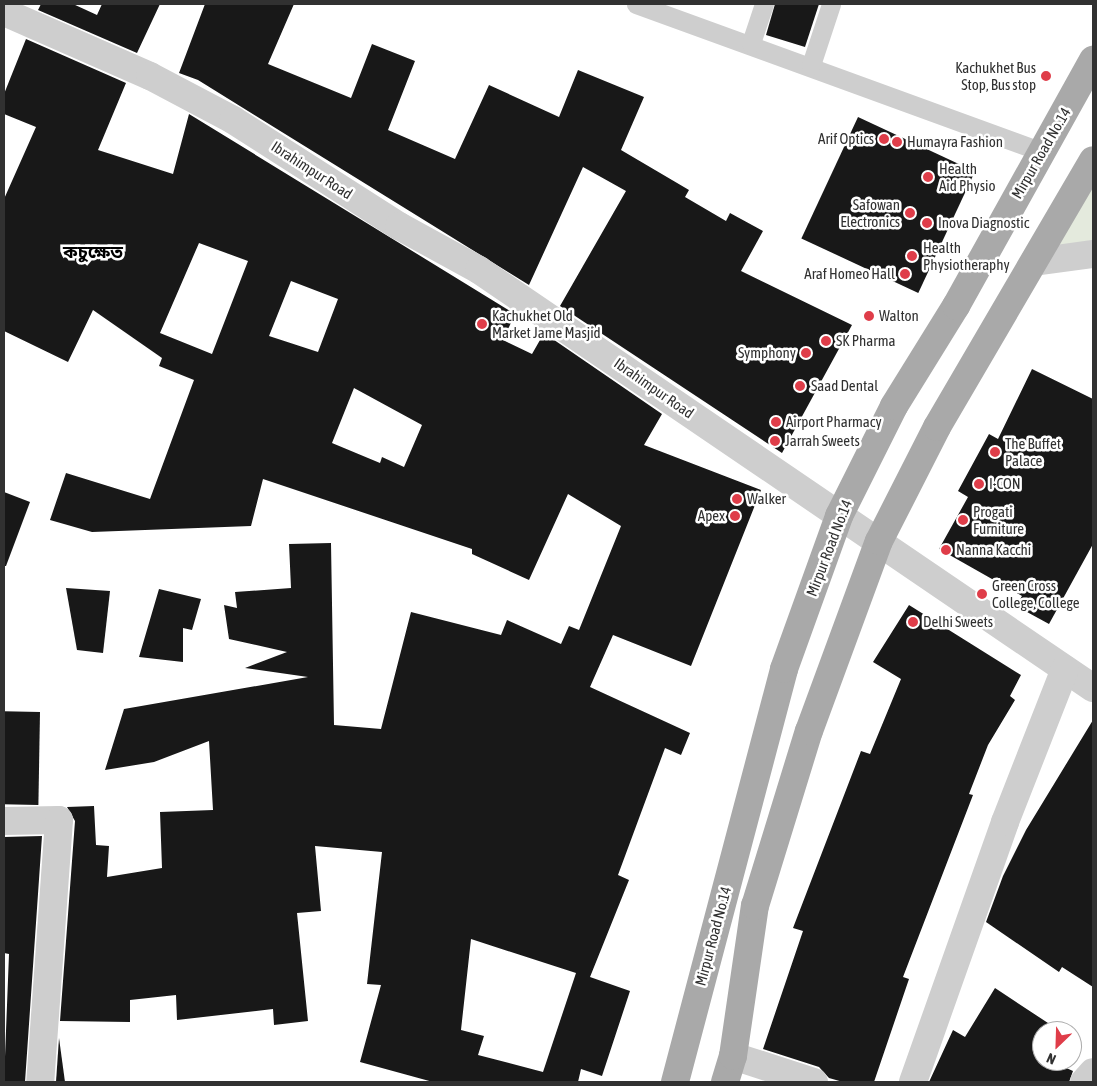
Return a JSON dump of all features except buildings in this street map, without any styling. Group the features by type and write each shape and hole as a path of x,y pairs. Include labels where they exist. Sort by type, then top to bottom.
{"main road":[{"name":"Mirpur Road No.14","path":"675,1082 784,669 839,516 894,406 1043,152 1093,60"},
{"path":"725,1082 733,1056 755,906 810,731 879,541 938,427 1093,160"}],"street":[{"name":"Ibrahimpur Road","path":"4,12 150,76 233,120 399,226 479,270 1093,688"},
{"path":"1034,262 1093,254"},
{"path":"913,1082 1005,822 1065,669"},
{"path":"4,822 59,820 40,1082"},
{"path":"733,1056 814,1082"},
{"path":"1084,1082 1093,1072"}],"lane":[{"path":"636,4 751,43 1043,152"},
{"path":"751,43 764,4"},
{"path":"811,65 832,4"}],"shaded area":[{"path":"1093,181 1093,244 1052,251"}],"place":[{"name":"Kachukhet Bus Stop, Bus stop","path":"1046,76"},
{"name":"Arif Optics","path":"884,139"},
{"name":"Humayra Fashion","path":"897,142"},
{"name":"Health Aid Physio","path":"928,177"},
{"name":"Safowan Electronics","path":"910,213"},
{"name":"Inova Diagnostic","path":"927,223"},
{"name":"Health Physiotheraphy","path":"912,256"},
{"name":"Araf Homeo Hall","path":"905,274"},
{"name":"Walton","path":"869,316"},
{"name":"Kachukhet Old Market Jame Masjid","path":"482,324"},
{"name":"SK Pharma","path":"826,341"},
{"name":"Symphony","path":"806,353"},
{"name":"Saad Dental","path":"800,386"},
{"name":"Airport Pharmacy","path":"776,422"},
{"name":"Jarrah Sweets","path":"775,441"},
{"name":"The Buffet Palace","path":"995,452"},
{"name":"I-CON","path":"979,484"},
{"name":"Walker","path":"737,499"},
{"name":"Apex","path":"735,516"},
{"name":"Progati Furniture","path":"963,520"},
{"name":"Nanna Kacchi","path":"946,550"},
{"name":"Green Cross College, College","path":"982,594"},
{"name":"Delhi Sweets","path":"913,622"}],"district":[{"name":"কচুক্ষেত","path":"93,252"}]}
